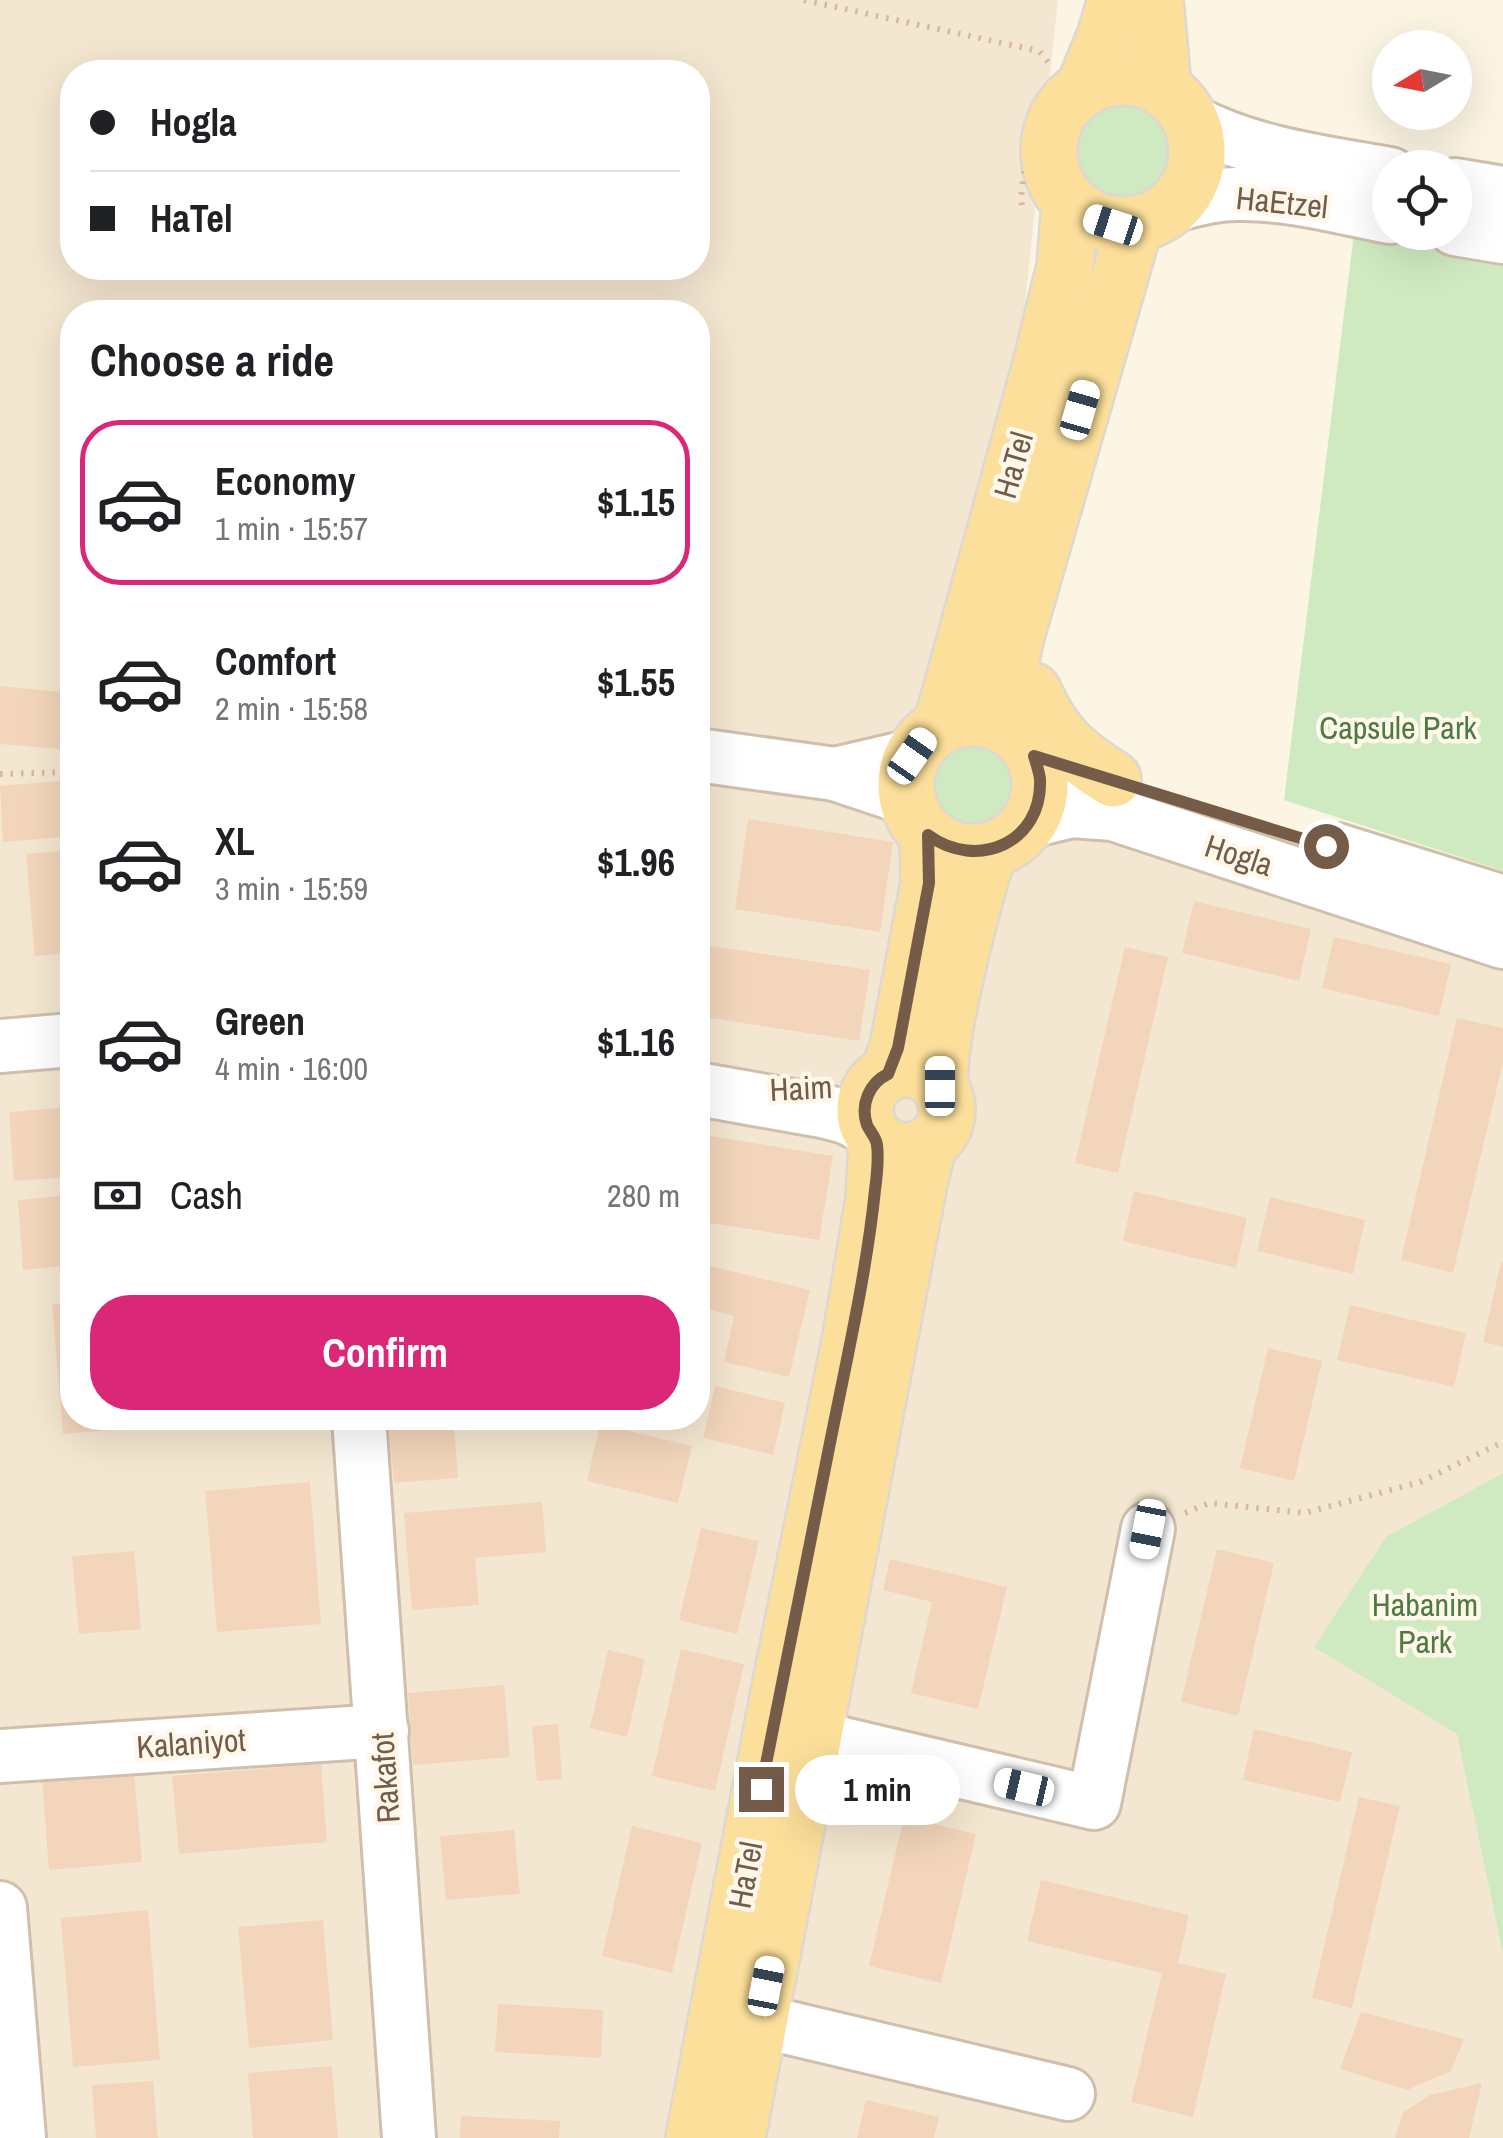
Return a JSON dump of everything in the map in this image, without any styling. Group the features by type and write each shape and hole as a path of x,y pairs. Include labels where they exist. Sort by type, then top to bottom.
{"main road":[{"path":"1116,0 1105,37 1061,83 1049,160 1068,227 1090,218 1113,225 1155,215 1188,188 1196,167 1197,144 1177,105 1155,0"},
{"path":"1061,83 1094,82 1118,76 1142,79 1177,105"},
{"name":"HaTel","path":"1019,740 1007,678 1016,636 1155,215"},
{"name":"HaTel","path":"737,2138 915,1202 896,1109 898,1048 929,883 922,778 1039,372 1065,267 1068,227"},
{"path":"1016,636 1026,676 1045,718 1070,750 1113,779"},
{"path":"962,718 984,718 1019,740 1040,776 1038,800 1009,836 972,853 941,845 922,778 962,718"},
{"name":"HaTel","path":"694,2138 850,1342 877,1169 896,1109 940,1057 945,1019 976,890 1009,836"}],"street":[{"name":"HaEtzel","path":"1177,105 1222,138 1264,151 1372,171"},
{"path":"1472,188 1503,194"},
{"name":"HaEtzel","path":"1155,215 1198,198 1244,194 1372,214"},
{"path":"1472,231 1503,237"},
{"name":"Hogla","path":"1019,740 1113,779 1503,902"},
{"path":"710,757 835,774 922,778"},
{"name":"Hogla","path":"1009,836 1072,811 1113,814 1503,942"},
{"path":"0,1046 60,1041"},
{"name":"Haim","path":"711,1090 896,1109"},
{"name":"Rakafot","path":"360,1430 409,2138"},
{"path":"783,1672 788,1708 803,1731 814,1737 1094,1803 1148,1529"},
{"name":"Kalaniyot","path":"0,1756 382,1731"},
{"path":"0,1908 19,2138"},
{"path":"760,2022 1068,2094"}],"path":[{"path":"804,0 1038,51 1061,83 1029,130 1021,199 1032,240 1068,227"},
{"path":"0,774 60,772"},
{"path":"1148,1529 1209,1503 1306,1513 1420,1482 1503,1442"}],"shaded area":[{"path":"0,0 1058,0 974,773 1442,897 1503,917 1503,2138 0,2138"}],"green space":[{"path":"1124,96 1145,100 1162,112 1174,129 1178,150 1174,171 1162,188 1145,200 1124,204 1103,200 1086,188 1074,171 1070,150 1074,129 1086,112 1103,100"},
{"name":"Capsule Park","path":"1354,233 1372,236 1372,250 1448,250 1503,260 1503,871 1284,800"},
{"path":"973,738 991,742 1006,752 1016,767 1020,785 1016,803 1006,818 991,828 973,832 955,828 940,818 930,803 926,785 930,767 940,752 955,742"},
{"name":"Habanim Park","path":"1503,1473 1503,1954 1457,1734 1314,1647 1386,1537"}],"building":[{"path":"0,686 60,692 60,749 0,744"},
{"path":"60,781 60,837 3,842 0,786"},
{"path":"748,819 893,842 880,932 735,909"},
{"path":"60,851 60,954 35,956 26,854"},
{"path":"1194,901 1311,929 1299,981 1182,953"},
{"path":"1334,937 1451,964 1439,1016 1322,988"},
{"path":"710,946 870,970 859,1041 710,1018"},
{"path":"1125,947 1168,957 1118,1173 1075,1163"},
{"path":"1457,1018 1503,1028 1503,1062 1453,1273 1401,1260"},
{"path":"60,1108 60,1178 14,1181 9,1112"},
{"path":"710,1136 833,1156 819,1240 710,1223"},
{"path":"1134,1191 1247,1218 1236,1268 1123,1241"},
{"path":"60,1196 60,1266 23,1270 18,1200"},
{"path":"1270,1197 1365,1220 1353,1274 1257,1251"},
{"path":"1503,1262 1503,1347 1483,1342"},
{"path":"710,1266 810,1290 789,1377 724,1362 734,1316 710,1310"},
{"path":"60,1303 60,1399 52,1304"},
{"path":"1350,1305 1466,1333 1454,1387 1337,1360"},
{"path":"1268,1348 1322,1361 1294,1481 1240,1468"},
{"path":"715,1386 785,1403 773,1455 703,1438 705,1430 710,1430"},
{"path":"63,1430 113,1430 63,1434"},
{"path":"389,1430 454,1430 458,1478 394,1483"},
{"path":"599,1430 625,1430 692,1446 678,1503 587,1481"},
{"path":"310,1482 321,1624 217,1632 205,1491"},
{"path":"542,1502 546,1552 475,1558 479,1605 412,1610 404,1513"},
{"path":"701,1528 759,1541 737,1634 679,1620"},
{"path":"1217,1549 1274,1563 1238,1716 1181,1702"},
{"path":"134,1551 141,1629 79,1634 72,1556"},
{"path":"890,1559 1007,1587 978,1709 911,1693 932,1602 883,1590"},
{"path":"681,1649 744,1664 715,1791 652,1776"},
{"path":"608,1650 645,1659 627,1737 590,1728"},
{"path":"504,1685 510,1757 413,1765 408,1693"},
{"path":"558,1724 562,1779 537,1781 532,1726"},
{"path":"1254,1729 1352,1752 1340,1802 1243,1780"},
{"path":"321,1764 327,1842 179,1854 172,1776"},
{"path":"134,1772 142,1862 49,1870 42,1779"},
{"path":"1359,1797 1400,1806 1352,2008 1312,1998"},
{"path":"904,1817 976,1834 941,1983 869,1966"},
{"path":"632,1826 702,1843 672,1973 602,1956"},
{"path":"514,1830 520,1894 446,1900 440,1836"},
{"path":"1041,1880 1189,1915 1178,1963 1226,1974 1193,2117 1131,2102 1162,1973 1027,1941"},
{"path":"148,1910 160,2060 73,2067 61,1918"},
{"path":"323,1920 333,2040 249,2048 238,1927"},
{"path":"498,2004 603,2010 601,2058 495,2052"},
{"path":"1361,2012 1464,2039 1451,2071 1407,2090 1340,2069"},
{"path":"332,2066 338,2138 253,2138 248,2073"},
{"path":"153,2081 158,2138 96,2138 92,2085"},
{"path":"1482,2083 1469,2138 1395,2138 1403,2113 1430,2095"},
{"path":"866,2100 939,2117 934,2138 857,2138"},
{"path":"461,2116 560,2121 559,2138 460,2138"}],"route":[{"path":"761,1789 850,1342 874,1199 877,1140 864,1115 865,1101 871,1088 888,1074 898,1048 929,883 928,835 941,845 972,853 989,851 1019,834 1030,821 1038,800 1040,776 1034,756 1326,846"}]}
